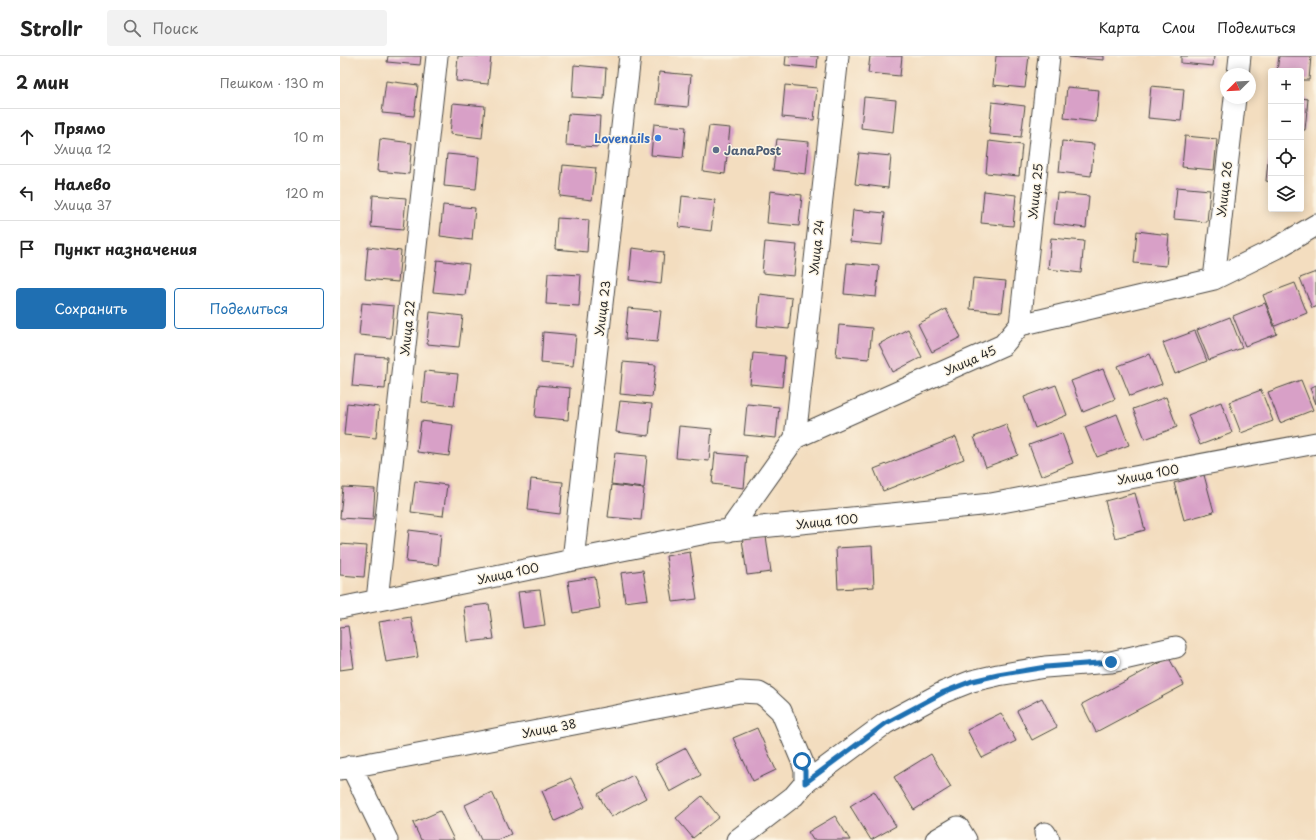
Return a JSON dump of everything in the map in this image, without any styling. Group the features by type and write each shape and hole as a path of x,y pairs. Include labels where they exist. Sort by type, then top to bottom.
{"street":[{"name":"Улица 22","path":"377,600 437,56"},
{"name":"Улица 23","path":"573,560 630,56"},
{"name":"Улица 24","path":"795,438 838,56"},
{"name":"Улица 25","path":"1020,325 1050,56"},
{"path":"1239,68 1240,56"},
{"name":"Улица 26","path":"1214,279 1234,104"},
{"path":"1020,325 1214,279 1277,248 1316,225"},
{"name":"Улица 45","path":"795,438 1003,345 1020,325"},
{"path":"729,530 795,438"},
{"name":"Улица 100","path":"340,608 711,532 990,504 1316,443"},
{"path":"737,840 794,796 805,783 886,723 944,692 972,681 998,675 1046,667 1111,662 1176,647"},
{"name":"Улица 38","path":"345,768 740,692 759,693 766,696 781,711 802,761 805,771 805,783"},
{"path":"345,768 387,840"},
{"path":"936,840 958,827 966,840"}],"building":[{"path":"388,56 421,56 420,65 387,62"},
{"path":"458,56 491,56 488,84 456,81"},
{"path":"786,56 818,56 817,68 785,65"},
{"path":"870,56 902,56 900,76 868,73"},
{"path":"996,56 1029,56 1025,88 993,85"},
{"path":"1104,56 1104,60 1069,57"},
{"path":"1181,56 1214,56 1213,66 1181,63"},
{"path":"1279,56 1311,56 1309,80 1304,80 1304,68 1277,68"},
{"path":"574,65 606,68 604,99 572,97"},
{"path":"659,72 691,75 688,107 656,104"},
{"path":"386,81 418,85 414,116 382,113"},
{"path":"785,85 817,88 814,120 782,117"},
{"path":"1151,86 1184,89 1181,121 1148,118"},
{"path":"1067,87 1099,90 1096,122 1064,118"},
{"path":"864,97 896,100 893,132 861,128"},
{"path":"1304,98 1308,99 1304,130"},
{"path":"992,102 1025,106 1021,137 989,134"},
{"path":"453,103 485,106 482,138 450,134"},
{"path":"568,114 600,116 598,147 566,145"},
{"path":"654,124 686,127 683,158 651,155"},
{"path":"709,126 730,128 725,174 703,171"},
{"path":"1185,136 1217,139 1214,170 1182,167"},
{"path":"380,139 412,143 409,174 377,171"},
{"path":"777,139 809,142 806,174 773,170"},
{"path":"989,141 1022,145 1019,176 986,173"},
{"path":"1062,141 1094,144 1091,176 1059,172"},
{"path":"859,153 891,156 888,188 855,184"},
{"path":"447,154 479,157 476,189 444,186"},
{"path":"1268,160 1268,181 1266,181"},
{"path":"563,165 596,168 592,200 560,196"},
{"path":"1177,187 1210,190 1207,222 1174,219"},
{"path":"770,191 802,195 799,226 767,223"},
{"path":"984,191 1016,195 1013,226 981,223"},
{"path":"1057,193 1089,196 1086,228 1054,224"},
{"path":"373,195 406,198 403,230 371,227"},
{"path":"682,196 715,200 711,231 679,227"},
{"path":"443,205 475,208 472,240 440,236"},
{"path":"853,210 885,213 882,245 850,242"},
{"path":"557,218 589,220 587,252 555,249"},
{"path":"1137,231 1169,235 1166,266 1134,263"},
{"path":"1051,238 1084,241 1081,273 1048,269"},
{"path":"765,242 797,245 794,276 762,273"},
{"path":"368,247 401,251 398,282 365,279"},
{"path":"632,248 664,252 661,284 629,280"},
{"path":"437,260 469,264 465,295 433,292"},
{"path":"847,263 879,266 876,297 844,294"},
{"path":"1316,272 1316,307 1312,308 1300,278"},
{"path":"548,273 581,275 579,306 546,304"},
{"path":"973,278 1006,281 1002,312 970,309"},
{"path":"1295,283 1307,313 1275,326 1263,295"},
{"path":"760,294 792,298 789,329 757,326"},
{"path":"362,303 394,306 391,338 359,335"},
{"path":"1265,303 1277,334 1245,346 1233,316"},
{"path":"628,308 661,311 657,342 625,339"},
{"path":"946,309 961,337 932,352 918,324"},
{"path":"430,312 463,316 459,347 427,344"},
{"path":"1230,317 1242,348 1209,360 1197,330"},
{"path":"839,325 872,328 869,359 836,356"},
{"path":"908,329 922,357 893,372 879,344"},
{"path":"1195,331 1207,361 1175,374 1163,343"},
{"path":"543,332 576,335 573,366 541,363"},
{"path":"753,353 785,356 782,387 750,384"},
{"path":"1150,354 1162,384 1130,396 1118,366"},
{"path":"355,355 387,357 385,389 352,386"},
{"path":"623,362 656,365 652,397 620,394"},
{"path":"1103,369 1115,399 1083,412 1071,381"},
{"path":"425,371 458,374 454,406 422,402"},
{"path":"1301,380 1313,410 1280,423 1268,392"},
{"path":"538,385 570,388 568,420 535,417"},
{"path":"1056,385 1067,415 1035,428 1024,397"},
{"path":"1316,385 1316,404 1310,388"},
{"path":"1261,390 1273,421 1241,433 1229,402"},
{"path":"1166,397 1177,427 1145,439 1133,409"},
{"path":"620,401 652,404 649,436 616,432"},
{"path":"1221,402 1232,433 1200,445 1188,415"},
{"path":"347,403 379,407 376,438 344,435"},
{"path":"747,404 779,407 776,438 744,435"},
{"path":"1117,414 1129,445 1097,457 1085,427"},
{"path":"421,421 453,425 449,456 417,452"},
{"path":"1006,424 1018,455 986,467 974,437"},
{"path":"679,426 712,429 709,461 676,458"},
{"path":"1062,433 1073,463 1041,476 1029,445"},
{"path":"956,437 964,459 883,491 874,469"},
{"path":"615,453 647,456 644,488 611,484"},
{"path":"715,453 747,456 744,488 712,484"},
{"path":"1204,475 1214,512 1184,520 1174,483"},
{"path":"531,479 563,482 560,514 528,510"},
{"path":"415,481 447,485 443,516 411,512"},
{"path":"612,485 644,489 641,520 608,517"},
{"path":"343,487 375,489 373,520 340,518"},
{"path":"1135,493 1145,530 1115,538 1105,501"},
{"path":"409,530 441,534 438,565 406,562"},
{"path":"766,536 771,572 747,575 742,539"},
{"path":"340,544 367,546 364,577 340,575"},
{"path":"872,546 874,587 838,589 836,548"},
{"path":"690,552 697,599 673,602 666,556"},
{"path":"643,570 648,599 625,602 621,573"},
{"path":"595,577 600,608 573,613 568,581"},
{"path":"540,590 545,625 523,628 518,592"},
{"path":"489,604 494,639 468,642 464,607"},
{"path":"411,617 418,657 386,662 379,622"},
{"path":"348,626 354,668 340,670 340,627"},
{"path":"1169,658 1184,685 1096,732 1082,704"},
{"path":"1042,698 1057,727 1032,740 1017,711"},
{"path":"1001,713 1016,741 982,758 967,730"},
{"path":"757,728 776,770 753,781 733,738"},
{"path":"686,748 701,775 670,792 655,764"},
{"path":"931,754 951,787 914,810 894,777"},
{"path":"633,775 646,798 611,817 598,794"},
{"path":"571,778 585,807 555,821 542,791"},
{"path":"874,791 896,826 871,840 850,806"},
{"path":"492,792 511,834 498,840 481,840 465,805"},
{"path":"702,796 719,817 693,838 676,818"},
{"path":"440,811 454,840 421,840 413,823"},
{"path":"835,816 850,840 813,840 808,832"}],"place":[{"name":"Lovenails","path":"658,138"},
{"name":"JanaPost","path":"716,150"}],"route":[{"path":"802,761 805,771 805,783 886,723 944,692 972,681 1046,667 1111,662"}]}
